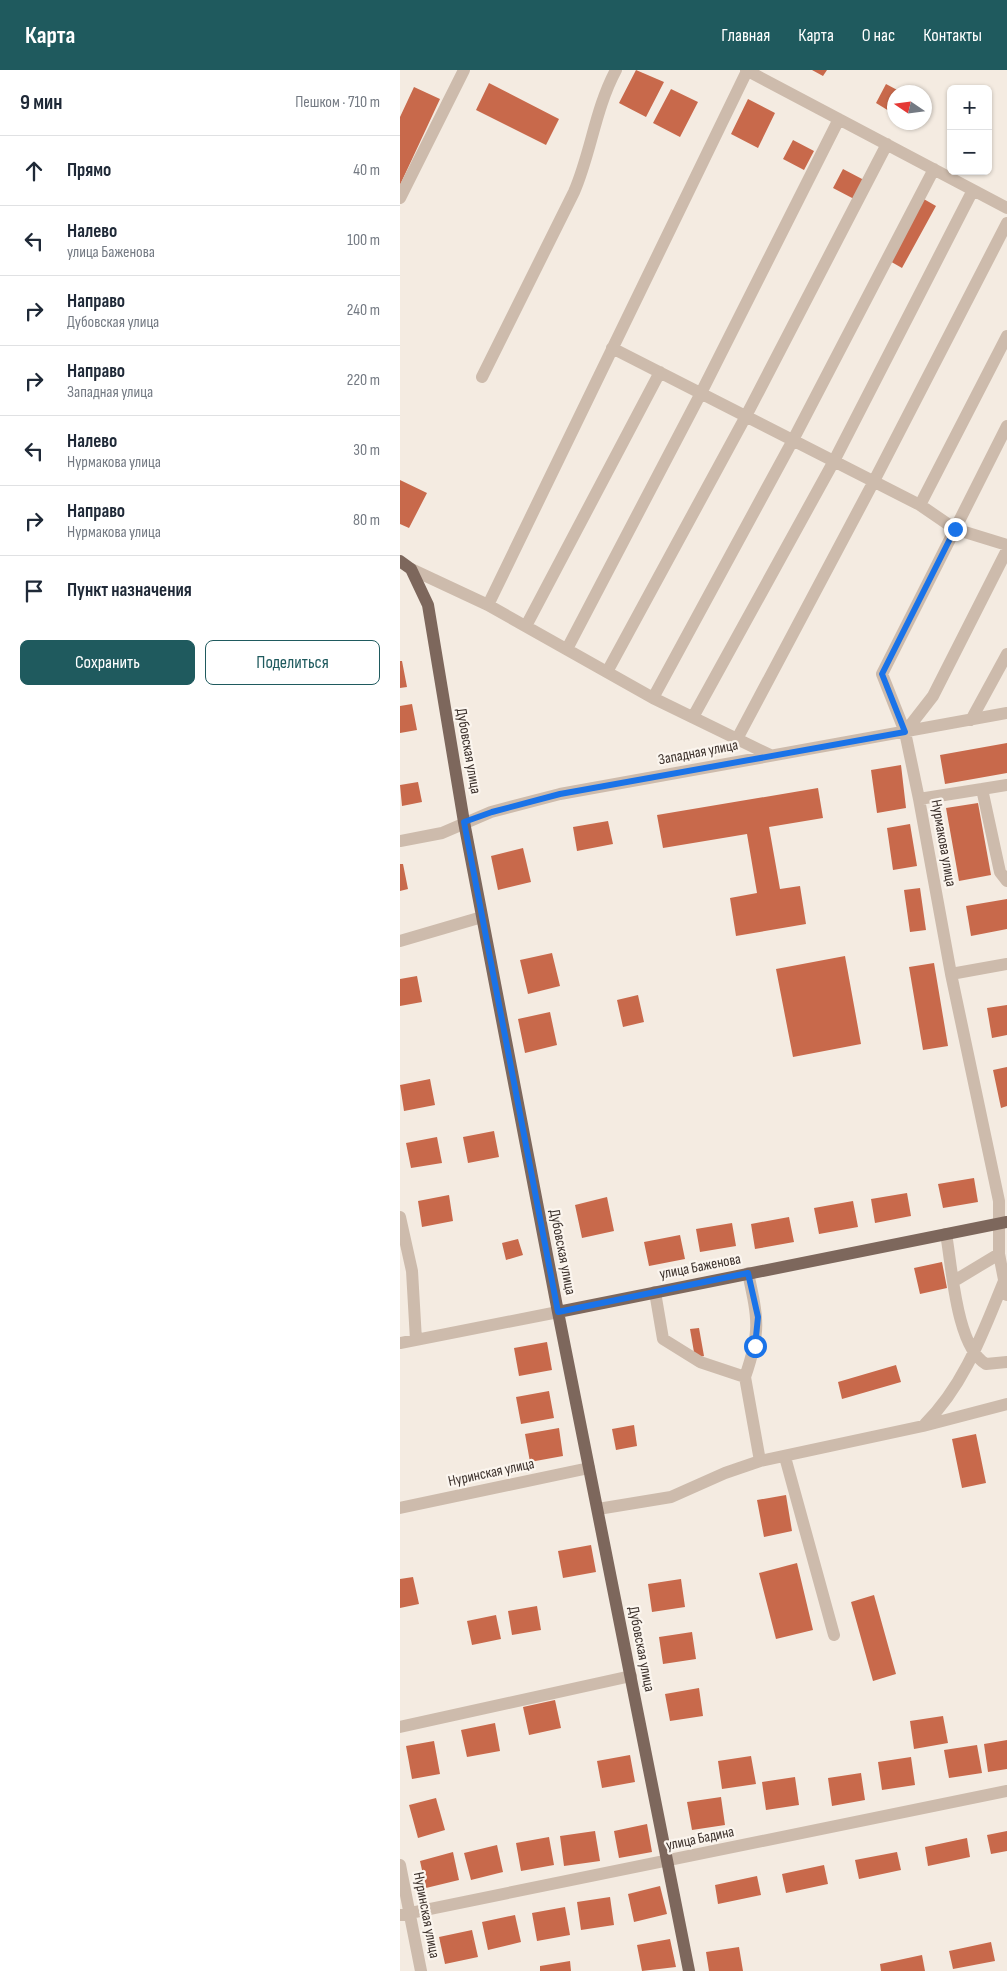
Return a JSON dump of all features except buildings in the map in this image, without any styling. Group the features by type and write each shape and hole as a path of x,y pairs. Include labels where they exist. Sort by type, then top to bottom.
{"main road":[{"path":"400,561 411,569"},
{"name":"Дубовская улица","path":"411,569 428,605 464,822 482,917 558,1312 669,1861 689,1971"},
{"name":"улица Баженова","path":"558,1312 1002,1223"}],"street":[{"path":"400,198 464,70"},
{"path":"482,377 582,174 594,124 608,83 616,70"},
{"path":"488,605 746,70 1007,208"},
{"path":"567,649 701,393 839,119"},
{"path":"607,672 746,416 887,144"},
{"path":"653,698 793,440 934,169"},
{"path":"693,717 834,461 973,190"},
{"path":"737,739 874,481 1007,223"},
{"path":"920,504 1007,336"},
{"path":"612,348 920,504 955,529 1007,544"},
{"path":"526,626 660,372"},
{"name":"Нурмакова улица","path":"1007,426 882,674 905,732 919,799 951,974 999,1201 1002,1223 999,1254 1007,1295"},
{"path":"905,732 933,696 1007,550"},
{"path":"411,569 488,605 653,698 770,755"},
{"path":"972,720 1007,654"},
{"name":"Западная улица","path":"400,841 442,833 464,822 492,812 560,794 1007,714"},
{"path":"919,799 1007,785"},
{"path":"982,789 1000,872 1007,881"},
{"path":"400,941 482,917"},
{"path":"951,974 1007,964"},
{"path":"400,1217 412,1271 416,1340"},
{"path":"946,1234 960,1315 974,1353 986,1364 1007,1362"},
{"path":"954,1281 999,1254"},
{"path":"748,1273 758,1317 755,1346 745,1377 760,1461"},
{"path":"923,1426 940,1410 954,1390 974,1353 1004,1281"},
{"path":"655,1292 663,1339 700,1362 745,1377"},
{"name":"улица Баженова","path":"400,1343 558,1312"},
{"path":"598,1509 671,1497 725,1473 760,1461 923,1426 1007,1404"},
{"path":"785,1457 834,1635"},
{"name":"Нуринская улица","path":"400,1508 590,1468"},
{"path":"400,1727 631,1676"},
{"name":"улица Бадина","path":"405,1914 1007,1791"},
{"name":"Нуринская улица","path":"400,1865 405,1914 421,1971"}],"route":[{"path":"755,1346 758,1317 748,1273 558,1312 464,822 492,812 560,794 905,732 882,674 955,529"}]}
